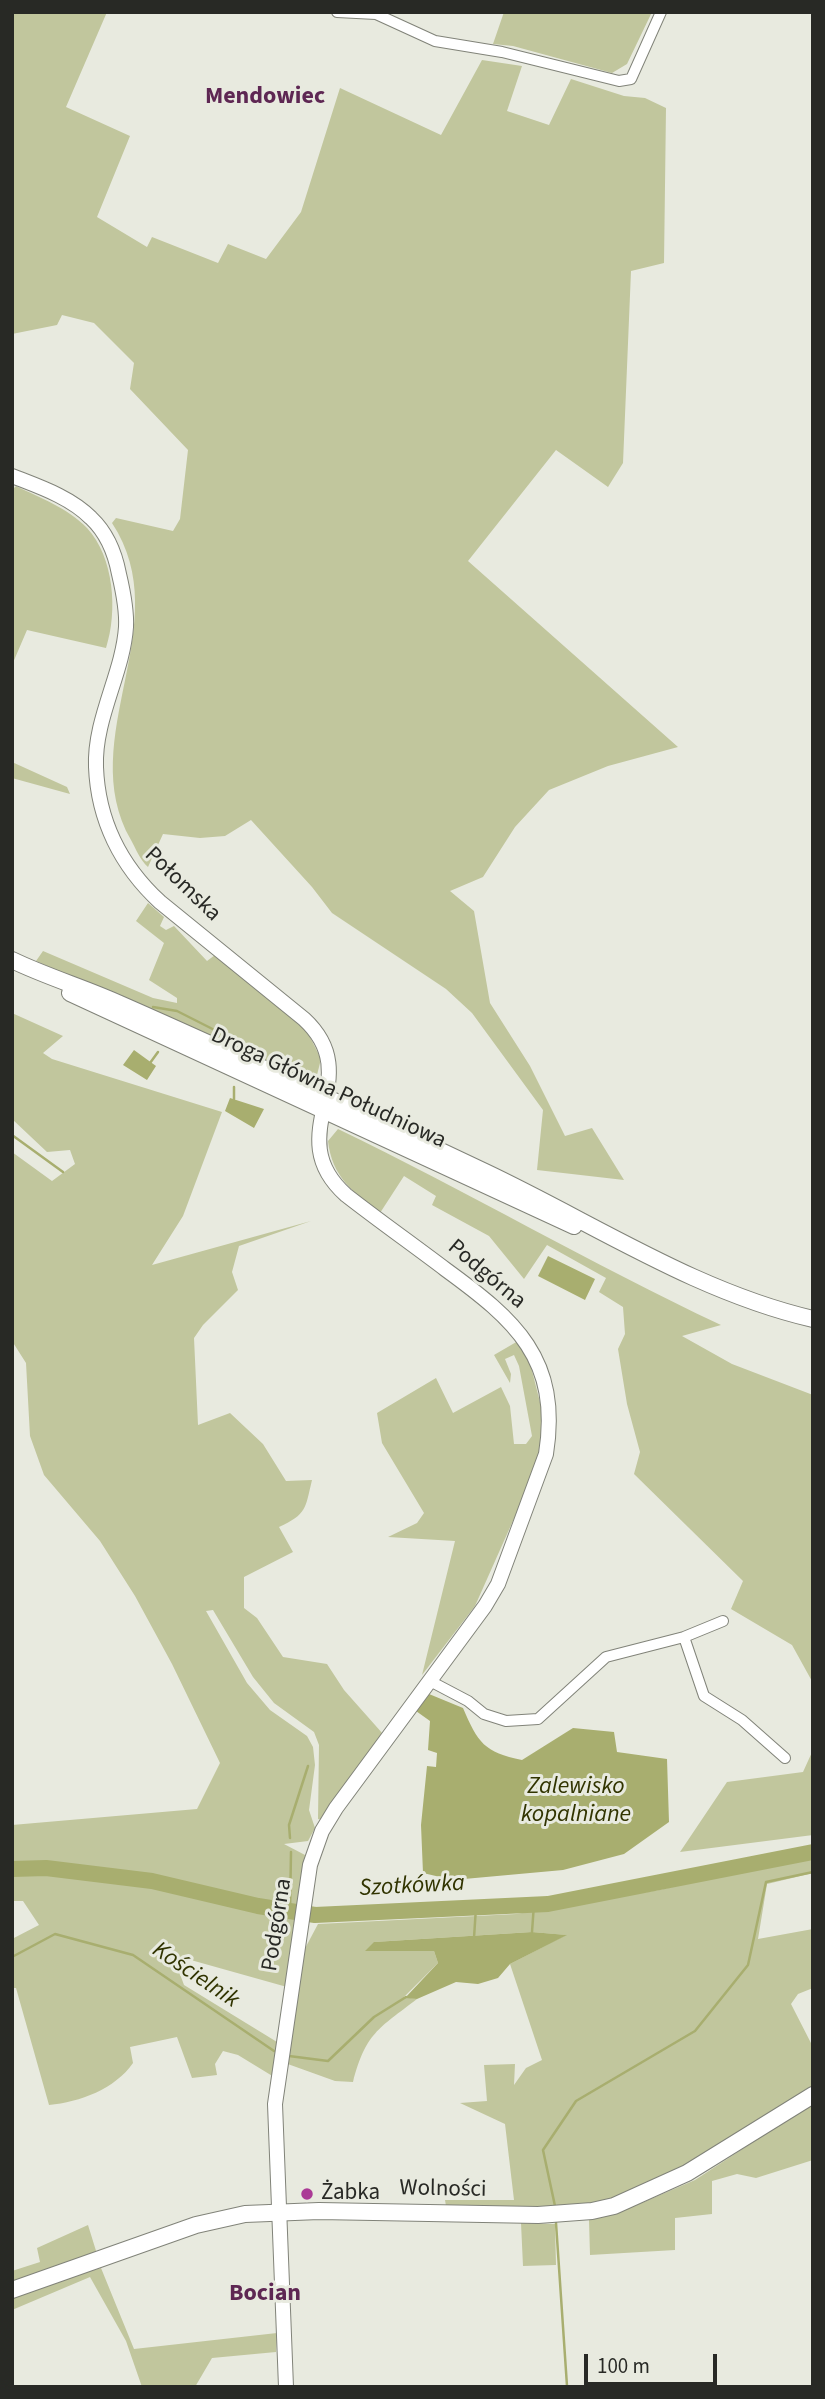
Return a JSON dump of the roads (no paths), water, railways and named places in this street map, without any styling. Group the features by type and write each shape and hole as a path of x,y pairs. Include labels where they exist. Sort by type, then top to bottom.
{"main road":[{"name":"Droga Główna Południowa","path":"12,960 107,1012 324,1105 536,1210 610,1237 743,1297 813,1319"},
{"name":"Wolności","path":"12,2290 196,2225 245,2214 537,2215 592,2211 630,2201 665,2185 813,2095"}],"street":[{"path":"337,12 376,13 435,41 502,52 620,81 631,79 661,12"},
{"name":"Połomska","path":"12,476 55,494 83,511 106,536 117,559 126,627 95,764 104,818 119,854 142,885 159,902 298,1014 320,1036 331,1063 318,1140 323,1167 338,1188 384,1223"},
{"name":"Podgórna","path":"286,2387 275,2104 304,1896 322,1831 498,1584 546,1454 549,1436 547,1396 533,1352 502,1313 384,1223"},
{"path":"430,1681 468,1701 484,1714 506,1721 538,1719 606,1657 684,1637 723,1621"},
{"path":"684,1637 704,1696 742,1720 785,1758"}],"water":[{"path":"134,1050 156,1066 147,1080 123,1065"},
{"path":"230,1098 264,1109 254,1128 225,1111"},
{"path":"548,1256 595,1279 585,1300 538,1276"},
{"name":"Zalewisko kopalniane","path":"429,1694 463,1708 478,1738 491,1749 509,1757 522,1760 573,1728 614,1732 617,1752 667,1759 669,1822 624,1854 563,1870 453,1880 423,1873 421,1825 427,1766 436,1767 437,1753 428,1750 430,1721 416,1711"},
{"path":"532,1932 567,1935 510,1964 498,1978 478,1984 456,1982 417,1999 405,1998 438,1963 434,1951 365,1951 374,1942"}],"waterway":[{"path":"153,1007 177,1011 254,1050"},
{"path":"150,1063 158,1052"},
{"path":"234,1087 234,1099"},
{"path":"12,1135 63,1172"},
{"path":"290,1838 289,1825 308,1766"},
{"path":"290,1911 291,1852"},
{"name":"Szotkówka","path":"12,1869 46,1868 152,1881 258,1906 315,1915 548,1904 813,1852"},
{"path":"555,2206 543,2150 576,2101 695,2031 748,1965 766,1882 813,1872"},
{"path":"532,1932 534,1904"},
{"name":"Kościelnik","path":"474,1938 476,1907"},
{"name":"Kościelnik","path":"12,1957 55,1934 133,1955 274,2051"},
{"name":"Kościelnik","path":"289,2056 328,2061 374,2017 406,1997"},
{"path":"556,2223 567,2386"}],"place":[{"name":"Żabka","path":"307,2194"}],"district":[{"name":"Mendowiec","path":"265,98"},
{"name":"Bocian","path":"265,2295"}]}
